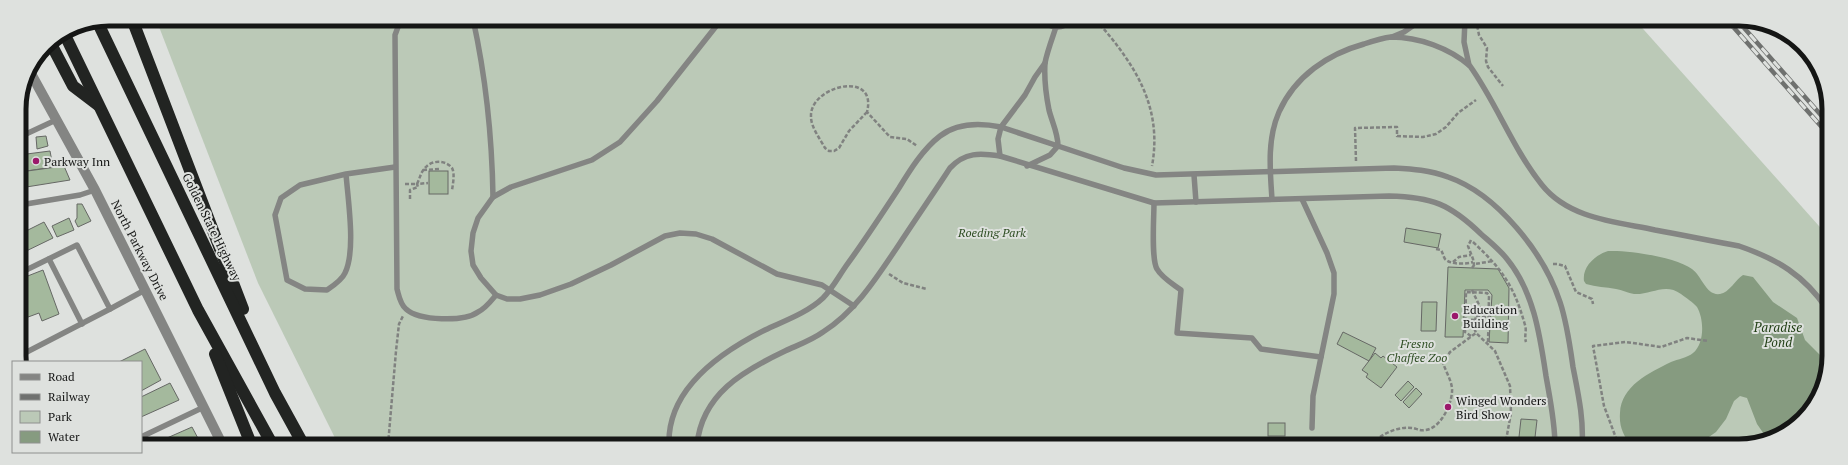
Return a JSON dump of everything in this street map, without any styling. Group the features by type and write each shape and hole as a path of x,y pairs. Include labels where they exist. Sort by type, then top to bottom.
{"highway":[{"path":"135,26 275,393"},
{"name":"Golden State Highway","path":"100,27 275,393 300,439"},
{"path":"66,38 198,310 269,439"},
{"path":"53,47 74,86 100,107"},
{"path":"198,310 249,439"}],"street":[{"name":"North Parkway Drive","path":"32,76 95,190 220,439"}],"lane":[{"path":"398,26 395,35 395,184 398,289 400,300 408,310 414,313 438,318 461,318 478,313 489,304 496,295"},
{"path":"474,26 487,99 492,159 493,198"},
{"path":"716,26 656,102 620,142 592,160 510,187 493,198 478,218 473,233 471,251 473,265 481,278 496,295 513,299 540,295 584,278 665,236 680,233 696,234 712,239 777,274 811,282 830,289 854,306"},
{"path":"1050,26 1061,26"},
{"path":"1272,199 1270,147 1274,125 1279,112 1296,84 1316,66 1345,50 1390,37 1404,32 1412,26"},
{"path":"1465,26 1464,42 1470,66 1536,176 1543,186 1559,200 1583,214 1613,223 1731,245 1754,251 1770,258 1796,273 1810,287 1822,303"},
{"path":"1027,166 1050,155 1058,146 1058,137 1046,95 1046,63 1056,27"},
{"path":"1390,37 1427,43 1444,49 1458,56 1470,66"},
{"path":"1000,156 998,139 1001,127 1025,95 1035,77 1046,63"},
{"path":"26,134 56,120"},
{"path":"670,439 678,405 698,376 738,344 806,310 824,297 924,152 938,137 954,128 982,124 1001,127 1124,168 1150,174 1194,175 1270,171 1394,168 1434,172 1461,182 1483,197 1505,216 1525,238 1545,267 1560,303 1564,317 1581,415 1582,439"},
{"path":"698,439 702,420 709,405 724,389 737,378 762,362 822,333 854,306 882,270 955,162 975,154 1000,156 1027,166 1154,203 1389,196 1420,198 1435,202 1451,209 1468,222 1502,253 1516,271 1524,287 1538,326 1554,423 1555,439"},
{"path":"346,174 350,222 350,260 345,275 327,290 305,289 287,280 275,215 281,198 300,185 346,174 395,167"},
{"path":"1194,175 1196,202"},
{"path":"26,204 80,195 95,190"},
{"path":"1302,199 1327,253 1334,273 1334,294 1312,396 1312,428"},
{"path":"1154,203 1154,258 1156,268 1163,276 1181,290 1177,333 1252,338 1262,349 1321,357"},
{"path":"26,270 78,245 110,309"},
{"path":"50,259 82,324"},
{"path":"26,352 145,290"},
{"path":"142,437 204,407"}],"path":[{"path":"1101,26 1126,58 1144,88 1151,109 1154,130 1153,158 1150,174"},
{"path":"1477,26 1479,35 1487,48 1486,61 1488,66 1503,86"},
{"path":"867,112 834,151 829,151 825,148 811,119 812,108 817,101 828,92 840,86 853,86 862,90 868,99 867,112 890,137 907,139 924,152"},
{"path":"1357,169 1355,128 1397,127 1397,136 1430,136 1442,132 1458,113 1476,100"},
{"path":"410,199 410,190 418,187 417,184 423,170 428,165 435,162 442,162 448,165 453,172 452,190"},
{"path":"423,170 440,169"},
{"path":"395,184 428,184"},
{"path":"1473,265 1468,246 1472,241 1493,261 1504,275 1516,299 1527,332 1524,338 1526,342"},
{"path":"1436,249 1440,250 1445,258 1453,262 1473,265 1493,261"},
{"path":"1453,262 1459,257 1471,255"},
{"path":"1545,267 1557,264 1565,266 1576,292 1592,299 1593,304"},
{"path":"882,270 903,283 926,289"},
{"path":"1472,291 1480,307 1473,325 1476,333 1488,343 1494,351 1510,386 1511,413 1506,439"},
{"path":"1471,336 1465,332 1466,292 1472,291 1487,293 1489,296 1488,343"},
{"path":"388,439 390,406 399,324 408,310"},
{"path":"1476,316 1488,318"},
{"path":"1465,319 1474,320"},
{"path":"1378,439 1392,430 1413,428 1426,430 1432,429 1439,422 1449,404 1452,392 1444,363 1450,352 1476,333"},
{"path":"1616,439 1604,406 1593,346 1626,342 1661,348 1687,338 1708,341"}],"green space":[{"name":"Roeding Park","path":"159,26 1640,26 1822,229 1822,362 1816,388 1805,407 1794,419 1771,433 1745,439 336,439 258,283"}],"water":[{"name":"Paradise Pond","path":"1608,251 1628,252 1652,255 1675,261 1696,272 1708,289 1715,294 1723,293 1729,289 1743,275 1753,277 1773,302 1797,318 1805,340 1822,359 1816,388 1802,411 1785,425 1765,435 1757,424 1747,398 1740,396 1734,401 1726,419 1716,432 1706,439 1627,439 1622,431 1620,422 1620,413 1625,395 1645,376 1671,362 1691,355 1700,343 1702,324 1699,312 1694,303 1675,291 1664,289 1634,294 1618,289 1586,284 1584,281 1584,276 1587,266 1598,255"}],"building":[{"path":"46,136 48,146 37,149 36,137"},
{"name":"Parkway Inn","path":"50,151 53,167 26,171 26,154"},
{"path":"64,166 70,180 26,187 26,171"},
{"path":"429,171 448,171 448,194 429,194"},
{"path":"77,204 82,204 91,221 78,227 75,221 77,218"},
{"path":"69,218 74,230 57,237 52,226"},
{"path":"44,222 53,238 26,251 26,231"},
{"path":"1406,228 1441,234 1438,248 1404,242"},
{"name":"Education Building","path":"1448,267 1498,269 1509,288 1508,343 1489,342 1492,295 1488,290 1465,290 1463,337 1445,337"},
{"path":"43,270 59,314 42,321 39,313 26,318 26,277"},
{"path":"1422,302 1437,302 1436,331 1421,331"},
{"path":"1343,332 1376,348 1369,361 1337,344"},
{"path":"145,349 161,380 142,390 142,361 121,361"},
{"path":"1375,353 1381,358 1383,356 1397,367 1381,388 1366,377 1368,374 1362,370"},
{"path":"1408,381 1414,387 1401,401 1395,395"},
{"path":"170,383 179,400 142,417 142,397"},
{"path":"1416,388 1422,394 1409,408 1403,402"},
{"path":"1521,419 1537,420 1535,439 1519,439"},
{"path":"1268,423 1285,423 1285,436 1268,436"},
{"path":"192,427 198,439 167,439"}],"railway":[{"path":"1732,26 1822,127"},
{"path":"1743,26 1822,116"}],"place":[{"name":"Parkway Inn","path":"36,161"},
{"name":"Education Building","path":"1455,316"},
{"name":"Winged Wonders Bird Show","path":"1448,407"}],"park label":[{"name":"Fresno Chaffee Zoo","path":"1417,350"}]}
